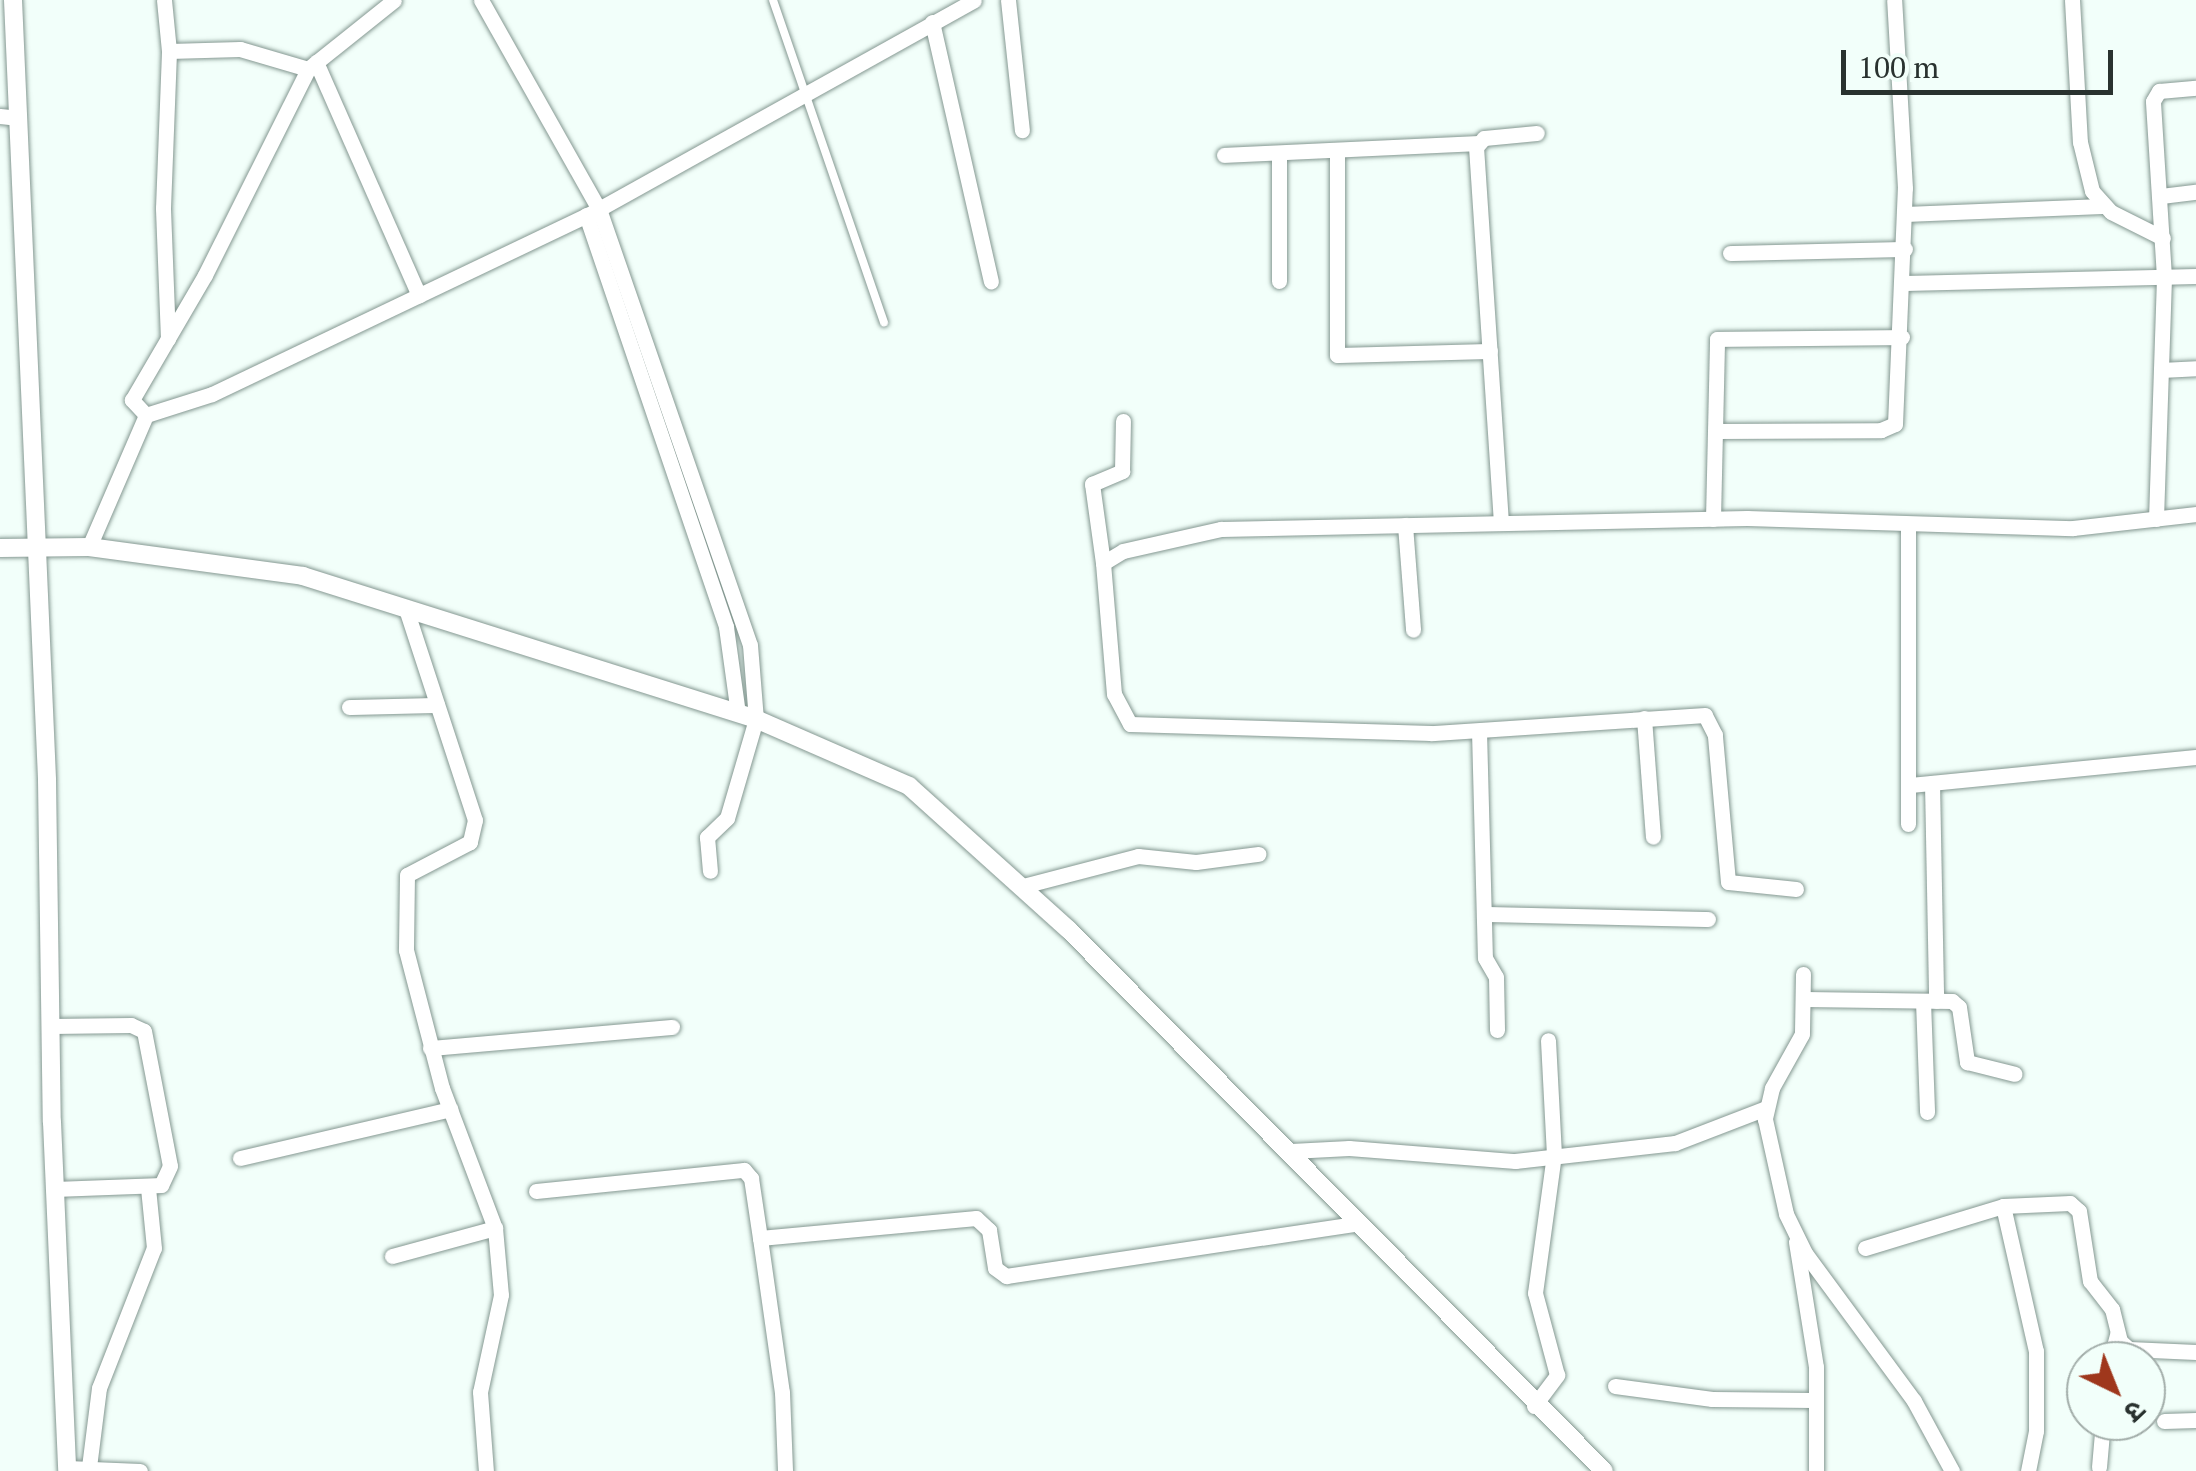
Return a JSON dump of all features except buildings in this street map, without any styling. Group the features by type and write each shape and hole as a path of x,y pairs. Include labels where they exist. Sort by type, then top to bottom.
{"street":[{"path":"14,0 9,117 37,547 67,1469 140,1471"},
{"path":"164,0 169,51 162,208 168,338"},
{"path":"146,415 132,400 312,65 394,0"},
{"path":"481,0 592,212 686,457 750,645 747,716 726,818 707,837 710,871"},
{"path":"89,547 146,415 212,394 592,212 974,0"},
{"path":"1008,0 1022,130"},
{"path":"1716,431 1890,428 1899,414 1905,214 1894,0"},
{"path":"2072,0 2080,142 2102,206"},
{"path":"932,22 992,281"},
{"path":"169,51 240,50 312,65"},
{"path":"312,65 419,294"},
{"path":"2156,519 2164,277 2154,97 2196,88"},
{"path":"1224,155 1477,143 1537,133"},
{"path":"1477,143 1501,523"},
{"path":"1337,152 1337,355 1490,351"},
{"path":"1279,280 1280,154"},
{"path":"2161,196 2196,192"},
{"path":"1905,214 2102,206 2163,238"},
{"path":"592,212 668,462 726,627 747,716"},
{"path":"1730,254 1905,248"},
{"path":"1905,283 2196,276"},
{"path":"1713,519 1714,344 1722,336 1902,337"},
{"path":"2161,370 2196,368"},
{"path":"1123,421 1122,471 1092,484 1114,694 1130,724 1480,731 1644,718 1710,718 1728,882 1796,889"},
{"path":"668,462 686,457"},
{"path":"1103,563 1123,551 1196,532 1713,519 2073,528 2196,514"},
{"path":"1405,525 1414,630"},
{"path":"1908,525 1908,824"},
{"path":"6,548 89,547 264,568 747,716 908,786 1023,886 1291,1151 1355,1224 1534,1406 1604,1471"},
{"path":"406,610 476,832 466,846 407,875 406,950 430,1048 495,1228 502,1273 480,1392 486,1471"},
{"path":"349,708 437,705"},
{"path":"1644,718 1653,838"},
{"path":"1480,731 1484,914 1497,1030"},
{"path":"1910,785 2196,758"},
{"path":"1926,1112 1932,783"},
{"path":"1023,886 1138,856 1196,862 1258,854"},
{"path":"1484,914 1708,919"},
{"path":"1802,974 1802,1034 1766,1108 1767,1136 1796,1238 1816,1367 1816,1471"},
{"path":"1804,999 1930,1001 1959,1007 1971,1066 2016,1074"},
{"path":"51,1026 144,1031 170,1166 167,1180 148,1188 55,1189"},
{"path":"430,1048 672,1027"},
{"path":"1534,1406 1556,1375 1536,1293 1554,1155 1548,1040"},
{"path":"1291,1151 1349,1148 1484,1162 1676,1143 1766,1108"},
{"path":"240,1158 450,1109"},
{"path":"536,1191 744,1170 752,1178 782,1392 785,1471"},
{"path":"89,1467 99,1388 154,1248 148,1188"},
{"path":"1865,1248 2003,1206 2056,1201 2076,1206 2090,1281 2112,1309 2115,1341"},
{"path":"2003,1206 2036,1351 2036,1430 2028,1471"},
{"path":"760,1238 976,1218 986,1222 995,1268 1006,1276 1355,1224"},
{"path":"392,1256 495,1228"},
{"path":"1796,1238 1914,1401 1952,1471"},
{"path":"2117,1334 2129,1349 2196,1352"},
{"path":"1616,1386 1712,1400 1813,1400"},
{"path":"2166,1420 2196,1420"},
{"path":"2098,1467 2101,1441"}],"lane":[{"path":"772,0 884,322"}]}
